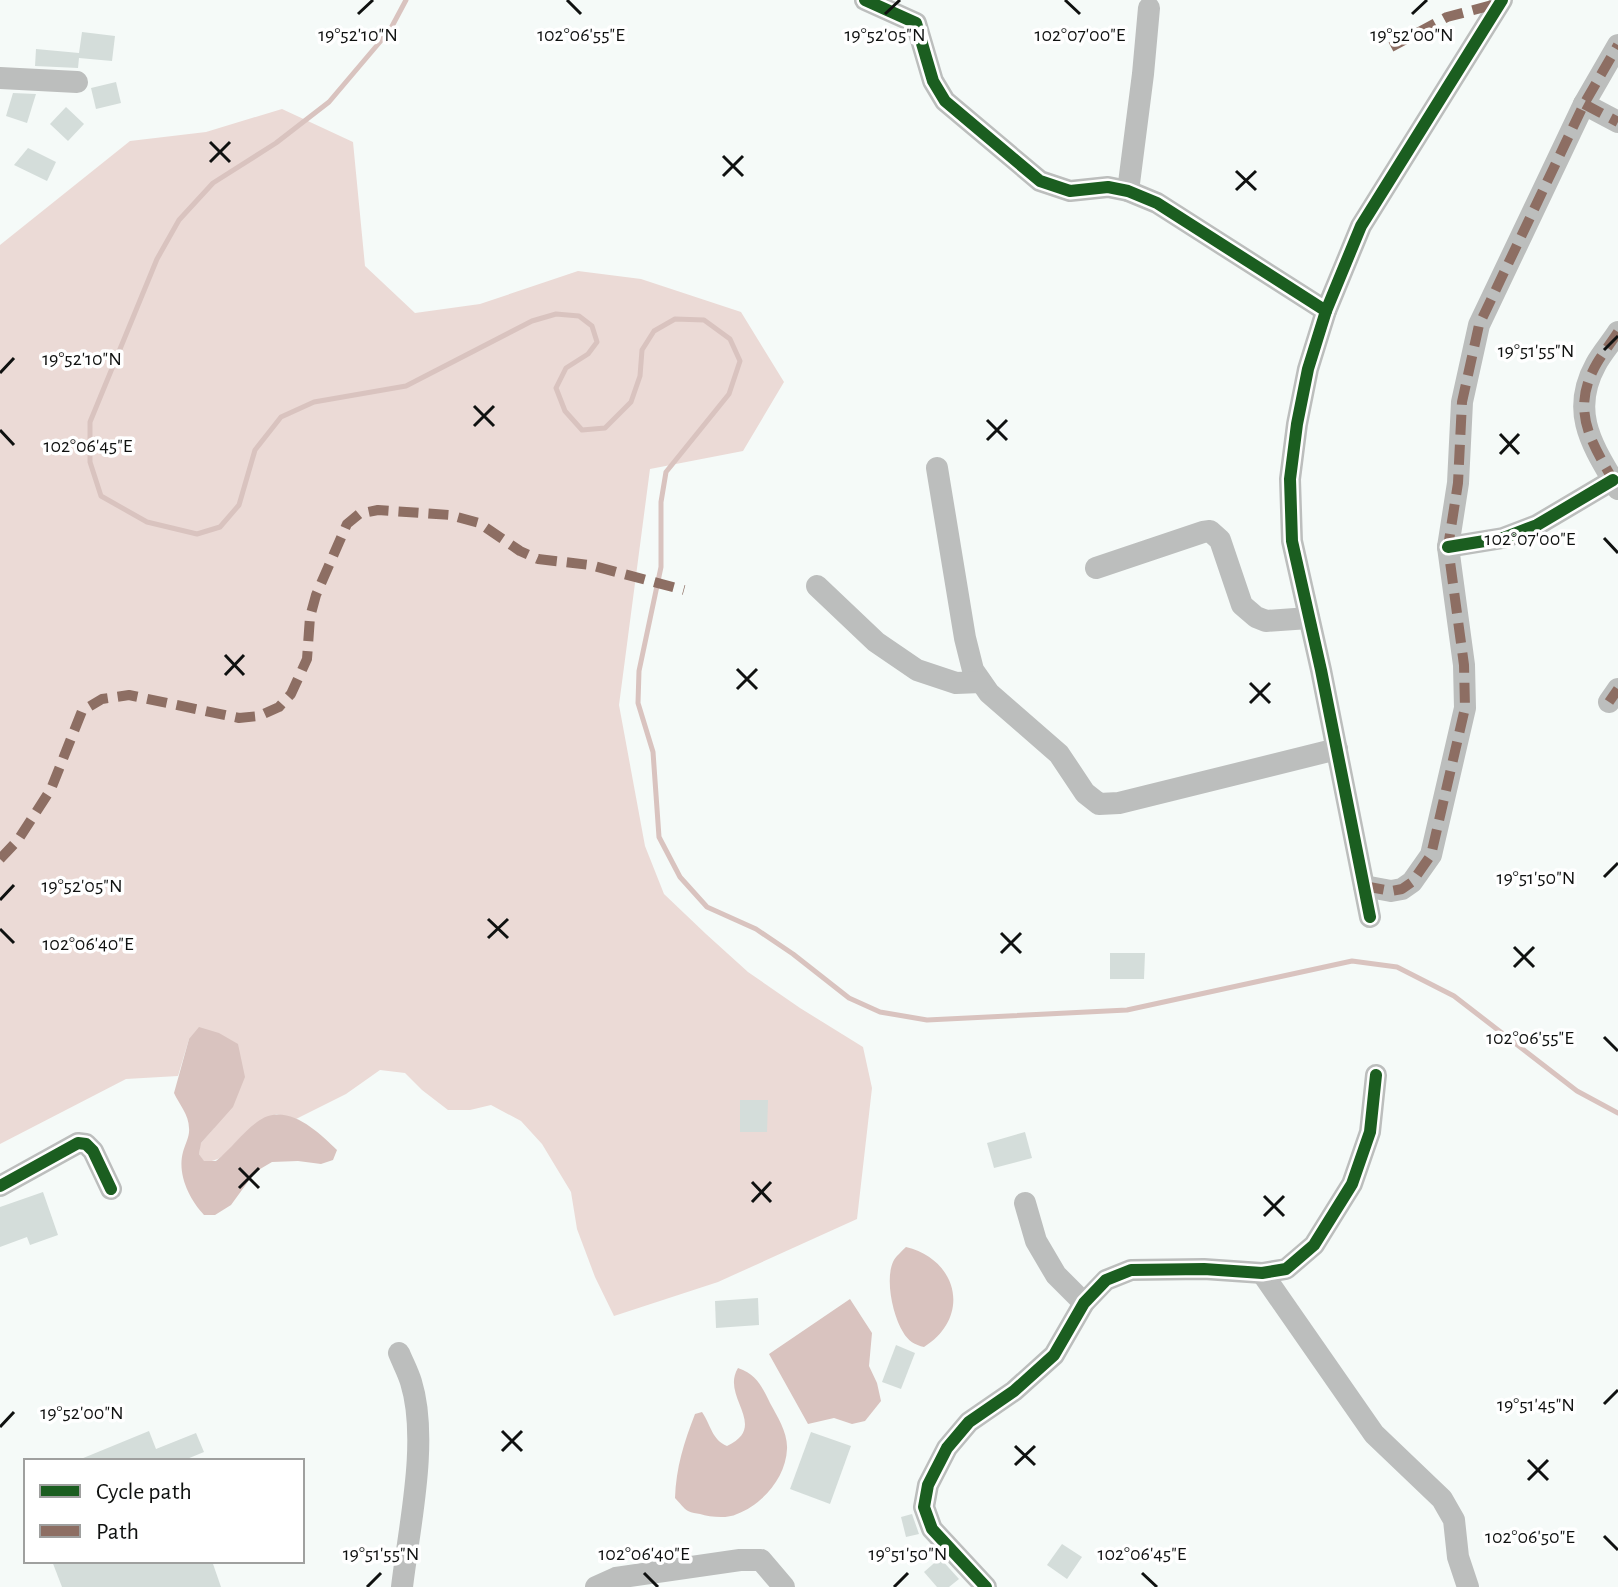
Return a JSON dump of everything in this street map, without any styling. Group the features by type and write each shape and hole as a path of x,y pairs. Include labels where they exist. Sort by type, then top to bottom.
{"street":[{"path":"865,0 916,23"},
{"path":"916,0 916,23 933,81 945,101 1040,181 1070,191 1108,187 1128,191 1157,203 1326,311"},
{"path":"1370,917 1292,541 1290,479 1297,424 1305,383 1326,311 1361,226 1502,0"},
{"path":"1128,191 1149,8"},
{"path":"1364,886 1391,891 1402,889 1412,882 1431,855 1465,708 1464,665 1448,547 1458,483 1462,402 1479,325 1584,104 1618,45"},
{"path":"0,78 77,82"},
{"path":"1584,104 1618,122"},
{"path":"1448,547 1503,538 1537,525 1616,484 1594,447 1583,417 1585,389 1596,364 1618,332"},
{"path":"937,468 973,670 989,693 1059,754 1085,793 1099,804 1119,803 1337,749"},
{"path":"1096,568 1210,531 1220,540 1242,605 1266,621 1309,618"},
{"path":"817,586 876,642 917,670 956,683 981,682"},
{"path":"986,1587 932,1529 924,1507 928,1485 947,1448 969,1422 1014,1391 1054,1355 1084,1303 1106,1280 1131,1270 1204,1269 1262,1273 1286,1269 1314,1245 1352,1184 1370,1132 1376,1075"},
{"path":"0,1186 78,1143 86,1144 93,1151 111,1189"},
{"path":"1025,1203 1036,1241 1056,1275 1084,1303"},
{"path":"1262,1273 1374,1434 1442,1499 1454,1520 1458,1557 1468,1587"},
{"path":"399,1353 411,1382 419,1424 402,1587"},
{"path":"596,1587 616,1578 740,1560 761,1560 784,1587"}],"shaded area":[{"path":"282,109 353,142 365,266 415,313 480,304 578,271 641,279 741,312 784,382 743,451 650,469 619,705 645,846 664,894 748,972 863,1047 872,1088 857,1219 718,1282 614,1316 577,1229 571,1192 542,1144 521,1121 491,1105 470,1110 448,1110 405,1073 380,1070 346,1094 296,1119 276,1114 246,1133 222,1157 204,1162 199,1154 200,1144 214,1128 189,1039 178,1076 126,1079 0,1144 0,245 130,141 206,132"},
{"path":"199,1027 219,1033 238,1044 245,1077 233,1107 201,1143 199,1154 204,1161 216,1161 257,1122 279,1114 311,1127 337,1150 333,1160 321,1164 272,1162 255,1172 231,1205 215,1215 204,1215 189,1194 183,1177 182,1160 189,1123 174,1093 189,1039"},
{"path":"906,1247 938,1264 952,1291 953,1306 948,1321 939,1335 924,1347 905,1335 891,1298 891,1270 894,1260"},
{"path":"850,1299 872,1333 869,1366 881,1401 865,1421 852,1424 834,1418 808,1424 769,1354"},
{"path":"738,1368 758,1381 782,1425 786,1437 786,1459 778,1479 756,1504 728,1517 691,1512 675,1498 687,1435 695,1414 702,1412 722,1443 727,1446 739,1438 745,1420 735,1390 734,1379"}],"building":[{"path":"82,32 115,36 112,61 79,58 78,68 35,66 36,49 79,53"},
{"path":"116,82 121,103 96,109 91,88"},
{"path":"13,93 36,94 27,123 6,116"},
{"path":"66,107 84,124 68,141 50,124"},
{"path":"28,148 56,162 47,181 14,165"},
{"path":"1110,953 1145,953 1144,979 1110,979"},
{"path":"740,1100 768,1100 767,1132 740,1132"},
{"path":"1025,1132 1032,1158 994,1168 987,1143"},
{"path":"43,1192 58,1235 30,1245 27,1237 0,1247 0,1207"},
{"path":"758,1298 759,1325 716,1328 715,1301"},
{"path":"896,1345 915,1353 901,1389 882,1382"},
{"path":"149,1431 156,1449 196,1433 204,1452 187,1459 81,1459"},
{"path":"811,1432 851,1446 830,1504 790,1489"},
{"path":"912,1514 919,1534 906,1537 901,1517"},
{"path":"1062,1544 1082,1557 1067,1579 1047,1565"},
{"path":"940,1558 959,1579 949,1587 937,1587 924,1572"},
{"path":"53,1563 213,1563 221,1587 62,1587"}],"waterway":[{"path":"406,0 390,30 329,102 276,143 213,183 179,220 157,259 90,422 90,462 101,496 147,522 197,534 220,527 239,505 255,450 281,417 314,402 406,386 532,321 556,314 579,316 592,326 597,342 588,354 566,368 556,388 565,411 582,430 605,428 631,402 640,376 642,350 654,331 675,319 704,320 730,339 740,361 729,394 666,472 661,502 661,567 639,671 638,703 653,752 659,837 680,877 707,907 756,929 849,998 880,1012 927,1020 1127,1010 1352,961 1397,967 1454,996 1577,1091 1618,1113"}],"marked path":[{"path":"1391,47 1447,17 1500,3"},
{"path":"1364,886 1391,891 1402,889 1412,882 1431,855 1465,708 1464,665 1448,547 1458,483 1462,402 1479,325 1584,104 1618,45"},
{"path":"1584,104 1618,122"},
{"path":"1616,485 1592,441 1584,412 1589,380 1618,332"},
{"path":"0,859 18,840 51,789 82,711 102,699 129,695 239,718 259,716 279,707 291,694 307,659 310,617 316,595 347,524 359,514 378,510 450,515 479,523 520,551 538,559 590,565 684,590"},
{"path":"1609,702 1618,689"}],"cycle path":[{"path":"865,0 916,23 933,81 945,101 1040,181 1070,191 1108,187 1128,191 1157,203 1326,311"},
{"path":"1370,917 1292,541 1290,479 1297,424 1308,369 1326,311 1361,226 1502,0"},
{"path":"1448,547 1503,538 1537,525 1613,480"},
{"path":"986,1587 932,1529 924,1507 928,1485 947,1448 969,1422 1014,1391 1054,1355 1084,1303 1106,1280 1131,1270 1204,1269 1262,1273 1286,1269 1314,1245 1352,1184 1370,1132 1376,1075"},
{"path":"0,1186 78,1143 86,1144 93,1151 111,1189"}]}
